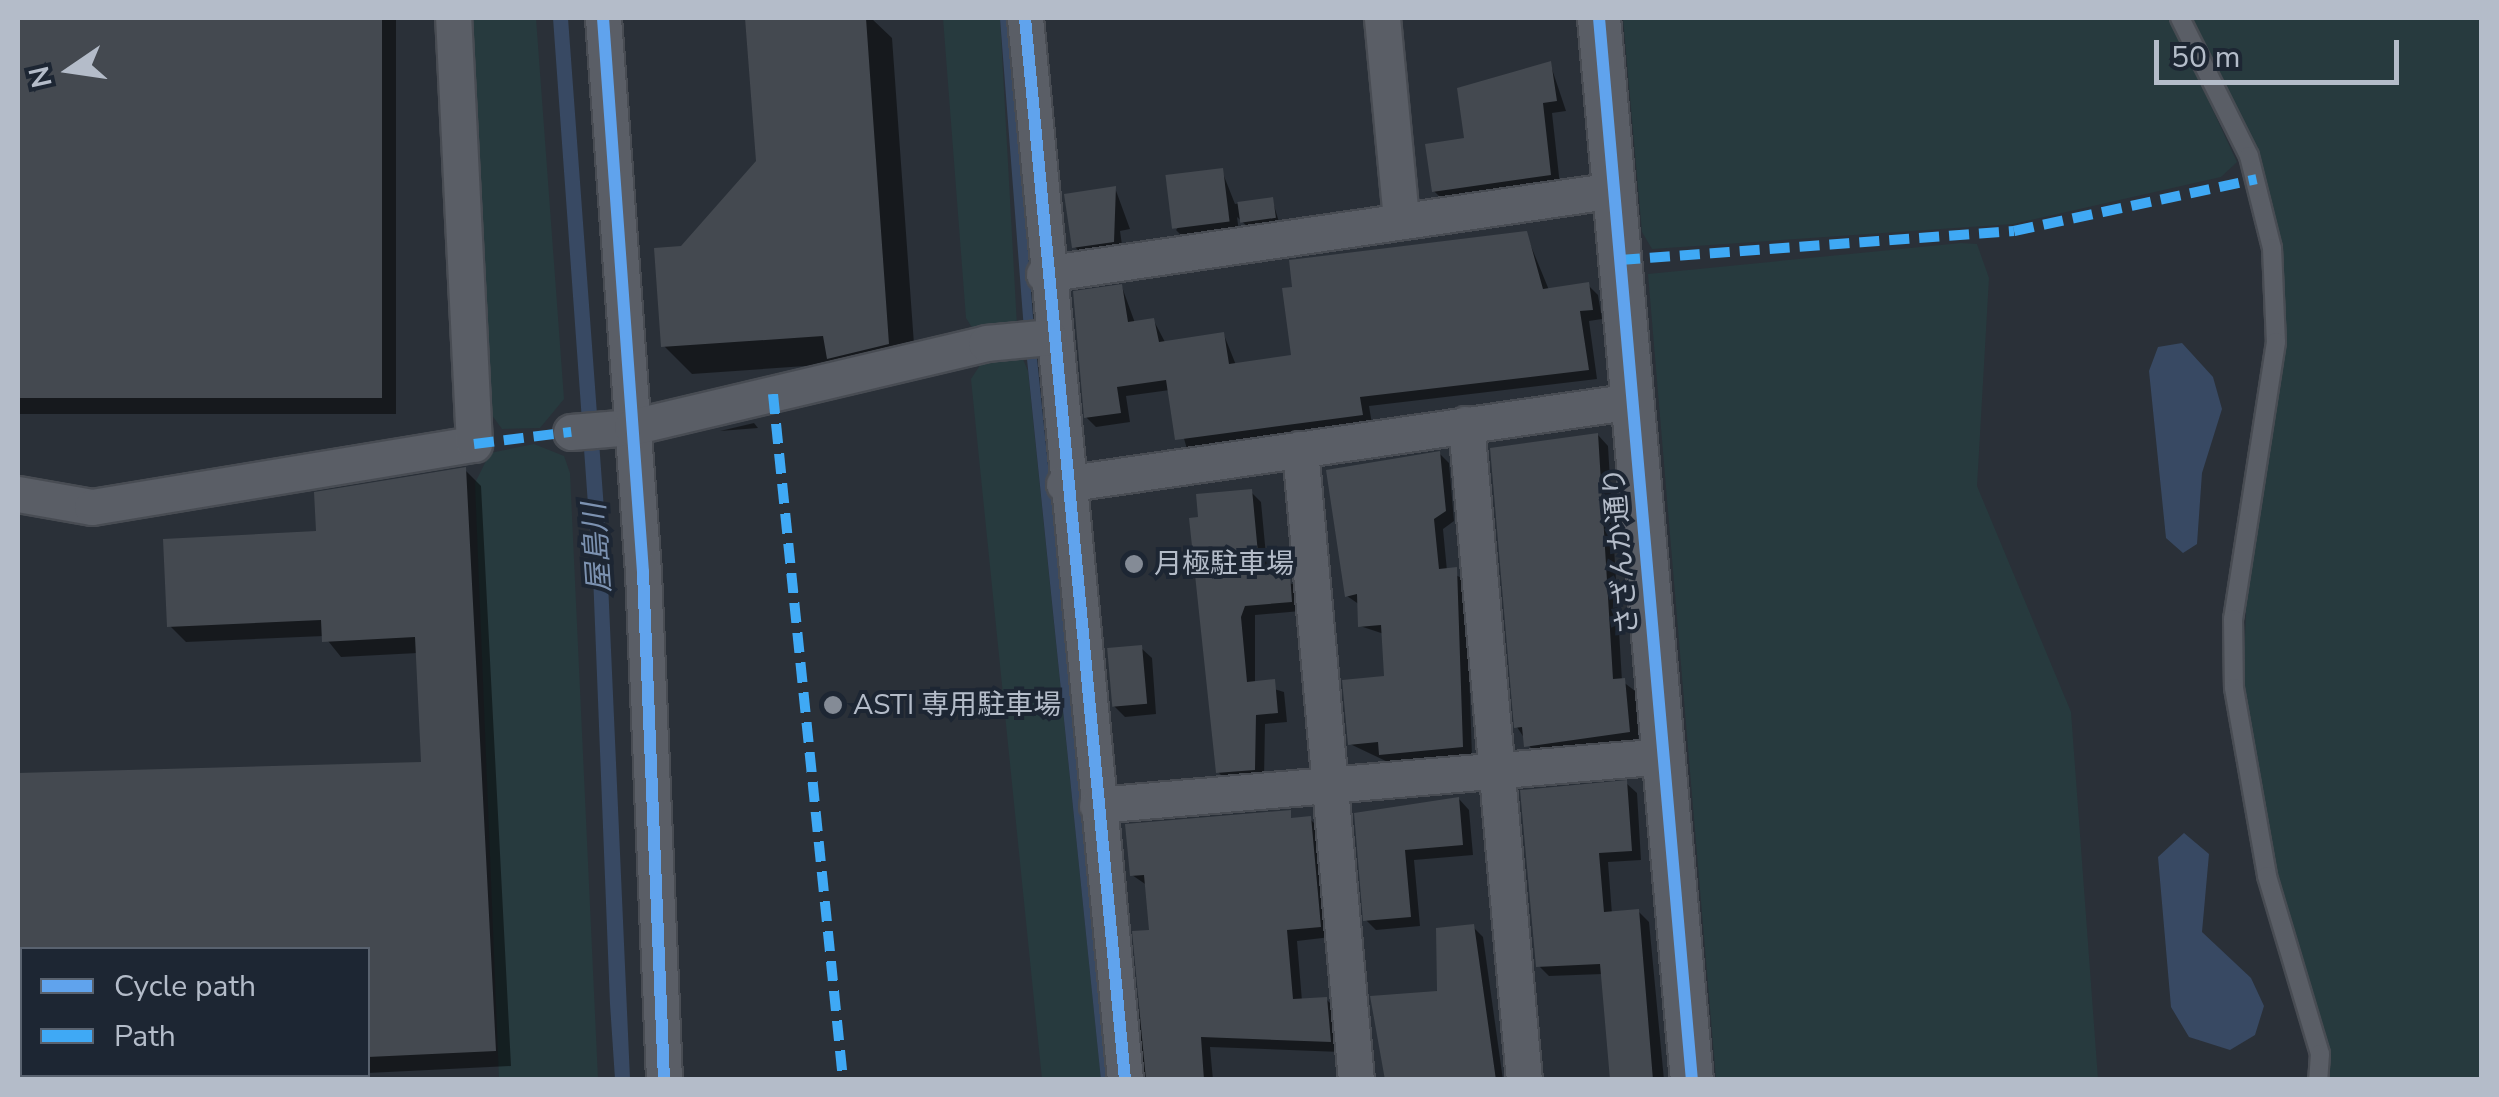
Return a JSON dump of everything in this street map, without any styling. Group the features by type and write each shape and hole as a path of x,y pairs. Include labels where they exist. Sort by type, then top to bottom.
{"street":[{"path":"18,494 92,507 474,444 453,18"},
{"path":"603,18 623,428 664,1080"},
{"path":"1025,18 1049,337 1126,1080"},
{"path":"1382,18 1401,220"},
{"name":"さざんか通り","path":"1599,18 1692,1080"},
{"path":"1044,274 1614,190"},
{"path":"571,432 623,428 986,344 1049,337"},
{"path":"1064,484 1632,401"},
{"path":"1466,424 1524,1080"},
{"path":"1300,449 1356,1080"},
{"path":"1097,805 1664,756"}],"lane":[{"path":"2180,18 2249,156 2272,248 2276,342 2232,671 2267,876 2320,1054 2318,1080"}],"green space":[{"path":"467,18 536,18 564,399 540,428 502,429 486,407"},
{"path":"943,18 1000,18 1017,326 973,329 966,318"},
{"path":"1623,18 2170,18 2237,162 2221,177 2013,224 1652,249 1642,232"},
{"path":"2191,18 2481,18 2481,1079 2329,1079 2329,1052 2276,873 2243,688 2247,586 2286,343 2282,247 2258,153"},
{"path":"1977,244 1989,278 1977,486 2071,712 2098,1079 1716,1079 1648,274"},
{"path":"988,353 1022,357 1028,371 1101,1079 1042,1079 971,379"},
{"path":"534,444 564,456 570,473 598,1079 499,1079 475,483 490,453"}],"water":[{"name":"屋島川","path":"553,18 568,18 606,537 630,1079 615,1079 593,574"},
{"path":"2182,343 2213,377 2222,409 2202,473 2197,544 2183,553 2166,538 2149,371 2158,347"},
{"path":"2184,833 2209,854 2202,932 2251,978 2264,1006 2255,1035 2230,1050 2189,1037 2171,1007 2158,857"}],"building":[{"path":"18,18 382,18 382,398 18,398"},
{"path":"745,18 866,18 889,344 827,359 823,336 661,347 654,248 681,246 756,161"},
{"path":"1551,61 1557,101 1543,103 1551,175 1432,192 1425,144 1464,138 1457,88"},
{"path":"1223,168 1230,222 1172,229 1165,175"},
{"path":"1116,186 1114,242 1072,248 1064,194"},
{"path":"1273,197 1276,218 1240,223 1237,202"},
{"path":"1527,231 1543,289 1589,282 1593,310 1580,311 1589,370 1360,397 1363,415 1175,440 1166,380 1117,387 1121,413 1084,418 1073,291 1122,284 1128,322 1154,318 1159,342 1224,332 1229,364 1291,355 1282,288 1292,287 1289,260"},
{"path":"1598,433 1613,679 1625,678 1630,732 1524,747 1522,727 1514,728 1490,448"},
{"path":"1440,451 1446,511 1434,519 1439,569 1457,567 1463,747 1379,755 1378,742 1348,745 1342,680 1384,676 1381,625 1358,627 1357,594 1345,597 1326,470"},
{"path":"466,467 496,1051 370,1057 370,947 18,950 18,773 421,762 415,637 322,642 321,620 167,627 163,539 316,531 314,492"},
{"path":"1252,489 1260,575 1290,573 1292,602 1245,606 1241,617 1247,682 1275,679 1278,713 1256,715 1255,770 1216,773 1189,518 1198,517 1196,494"},
{"path":"1142,645 1147,704 1112,707 1107,648"},
{"path":"1627,780 1632,851 1599,853 1604,912 1639,909 1653,1080 1610,1080 1600,964 1536,967 1520,790"},
{"path":"1459,797 1463,845 1405,850 1411,917 1363,921 1354,813"},
{"path":"1291,810 1291,818 1311,816 1321,927 1287,930 1293,999 1327,997 1331,1042 1201,1037 1204,1080 1146,1080 1132,931 1149,930 1144,875 1130,876 1125,824"},
{"path":"1474,924 1496,1080 1385,1080 1370,996 1437,991 1436,928"}],"waterway":[{"path":"1005,18 1029,329"},
{"path":"1031,349 1106,1080"}],"marked path":[{"path":"1620,260 2014,231 2256,179"},
{"path":"773,394 843,1080"},
{"path":"474,444 571,432"}],"cycle path":[{"path":"603,18 643,572 664,1080"},
{"path":"1025,18 1125,1080"},
{"path":"1599,18 1692,1080"}],"place":[{"name":"月極駐車場","path":"1134,564"},
{"name":"ASTI 専用駐車場","path":"833,705"}]}
